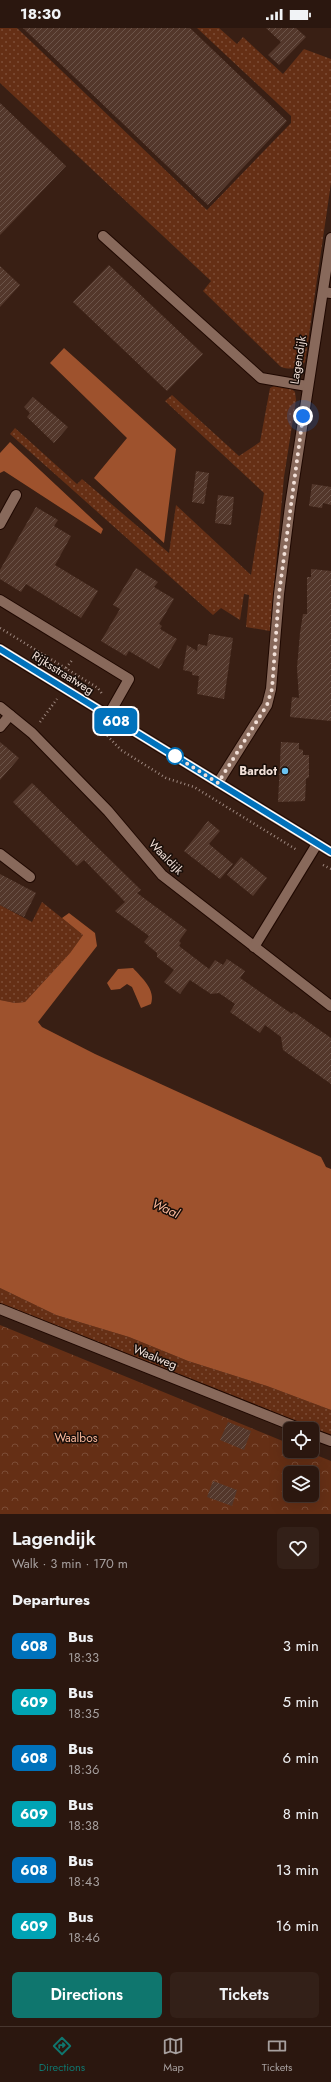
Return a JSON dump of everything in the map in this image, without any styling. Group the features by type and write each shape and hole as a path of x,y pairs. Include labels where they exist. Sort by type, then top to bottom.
{"street":[{"path":"103,236 261,378 307,386"},
{"name":"Lagendijk","path":"218,783 267,705 272,689 279,594 307,386 327,293 331,238"},
{"path":"0,524 16,494"},
{"path":"0,600 129,680 108,716"},
{"name":"Rijksstraatweg","path":"0,649 331,852"},
{"name":"Waaldijk","path":"0,707 32,733 108,811 162,875 331,1006"},
{"path":"0,727 10,715"},
{"path":"254,947 317,844"},
{"path":"0,854 30,877"},
{"name":"Waalweg","path":"0,1309 283,1422"},
{"path":"319,1437 331,1441"}],"path":[{"name":"Rijksstraatweg","path":"51,695 64,703"},
{"path":"32,733 58,699"},
{"path":"95,723 121,750 166,778 194,787 331,869"}],"green space":[{"path":"0,28 17,28 207,210 291,123 291,116 197,28 219,28 237,44 243,37 283,74 304,49 331,59 331,183 305,362 294,368 281,367 203,291 211,281 0,83"},
{"path":"276,385 289,386 295,392 296,400 284,477 270,631 246,627 249,595 244,594 240,620 221,608 213,615 10,434 15,428 77,484 82,479 169,553 176,505 251,575 264,493 165,401 172,395 239,456 260,442 270,388"},
{"path":"42,902 83,935 70,953 25,1002 15,1003 0,1000 0,905 32,922"},
{"path":"0,1288 56,1315 129,1337 188,1361 267,1386 331,1410 331,1437 319,1432 319,1422 293,1422 0,1306"},
{"name":"Waalbos","path":"0,1325 283,1441 283,1458 319,1458 319,1456 331,1461 331,1514 0,1514"}],"water":[{"path":"64,348 176,449 164,543 94,478 127,438 50,363"},
{"path":"10,442 103,529 101,534 4,471 0,473 0,453"},
{"name":"Waal","path":"69,913 95,933 97,946 38,1022 42,1027 95,1054 321,1157 326,1167 331,1169 331,1410 267,1386 188,1361 129,1337 56,1315 0,1288 0,1000 15,1003 25,1002 70,953 83,935 62,918"},
{"path":"133,968 147,984 152,994 151,1004 141,1008 132,987 127,984 120,989 111,990 107,983 118,969"}],"building":[{"path":"23,28 190,28 287,121 208,205"},
{"path":"266,28 296,28 306,37 279,65 268,55 281,42"},
{"path":"0,103 66,166 0,235"},
{"path":"109,265 203,354 167,391 73,302"},
{"path":"0,266 20,285 0,307"},
{"path":"33,397 68,427 54,443 27,417 30,413 24,407"},
{"path":"196,471 209,473 204,504 192,502"},
{"path":"312,484 331,487 331,505 323,503 322,508 309,506"},
{"path":"218,495 234,497 231,525 215,523"},
{"path":"36,507 58,520 54,526 71,536 55,565 98,591 81,618 26,584 21,592 0,579 0,570"},
{"path":"136,568 158,582 154,587 174,599 159,624 162,626 160,629 177,639 159,669 129,651 126,656 101,641 120,609 113,605"},
{"path":"311,569 331,571 331,721 290,717 292,697 299,698 297,668 300,633 303,614 307,614 307,577 311,577"},
{"path":"209,634 233,638 224,699 197,694 199,676 192,675 192,672 183,670 187,645 197,651 198,644 207,646"},
{"path":"0,742 19,758 0,780"},
{"path":"281,742 299,743 299,749 303,750 303,755 309,755 309,777 306,779 305,801 278,802"},
{"path":"32,783 141,890 137,893 187,930 179,941 181,943 179,946 209,969 215,960 223,965 227,959 245,971 240,978 292,1014 294,1012 331,1038 331,1084 283,1050 281,1037 265,1025 260,1033 230,1012 235,1004 219,993 211,994 190,980 180,994 164,982 174,970 157,957 157,953 144,942 149,936 115,911 125,902 84,860 77,866 13,802"},
{"path":"208,821 220,831 209,844 233,864 220,879 184,851"},
{"path":"241,857 267,878 253,896 227,875"},
{"path":"0,874 36,893 24,917 0,905"},
{"path":"228,1422 251,1431 244,1450 220,1440"},
{"path":"213,1481 237,1490 232,1506 207,1497"}],"bus line":[{"name":"608","path":"0,649 331,852"}],"place":[{"name":"Bardot","path":"285,771"}],"route":[{"path":"175,756 218,783 267,705 272,689 279,594 303,416"}]}
